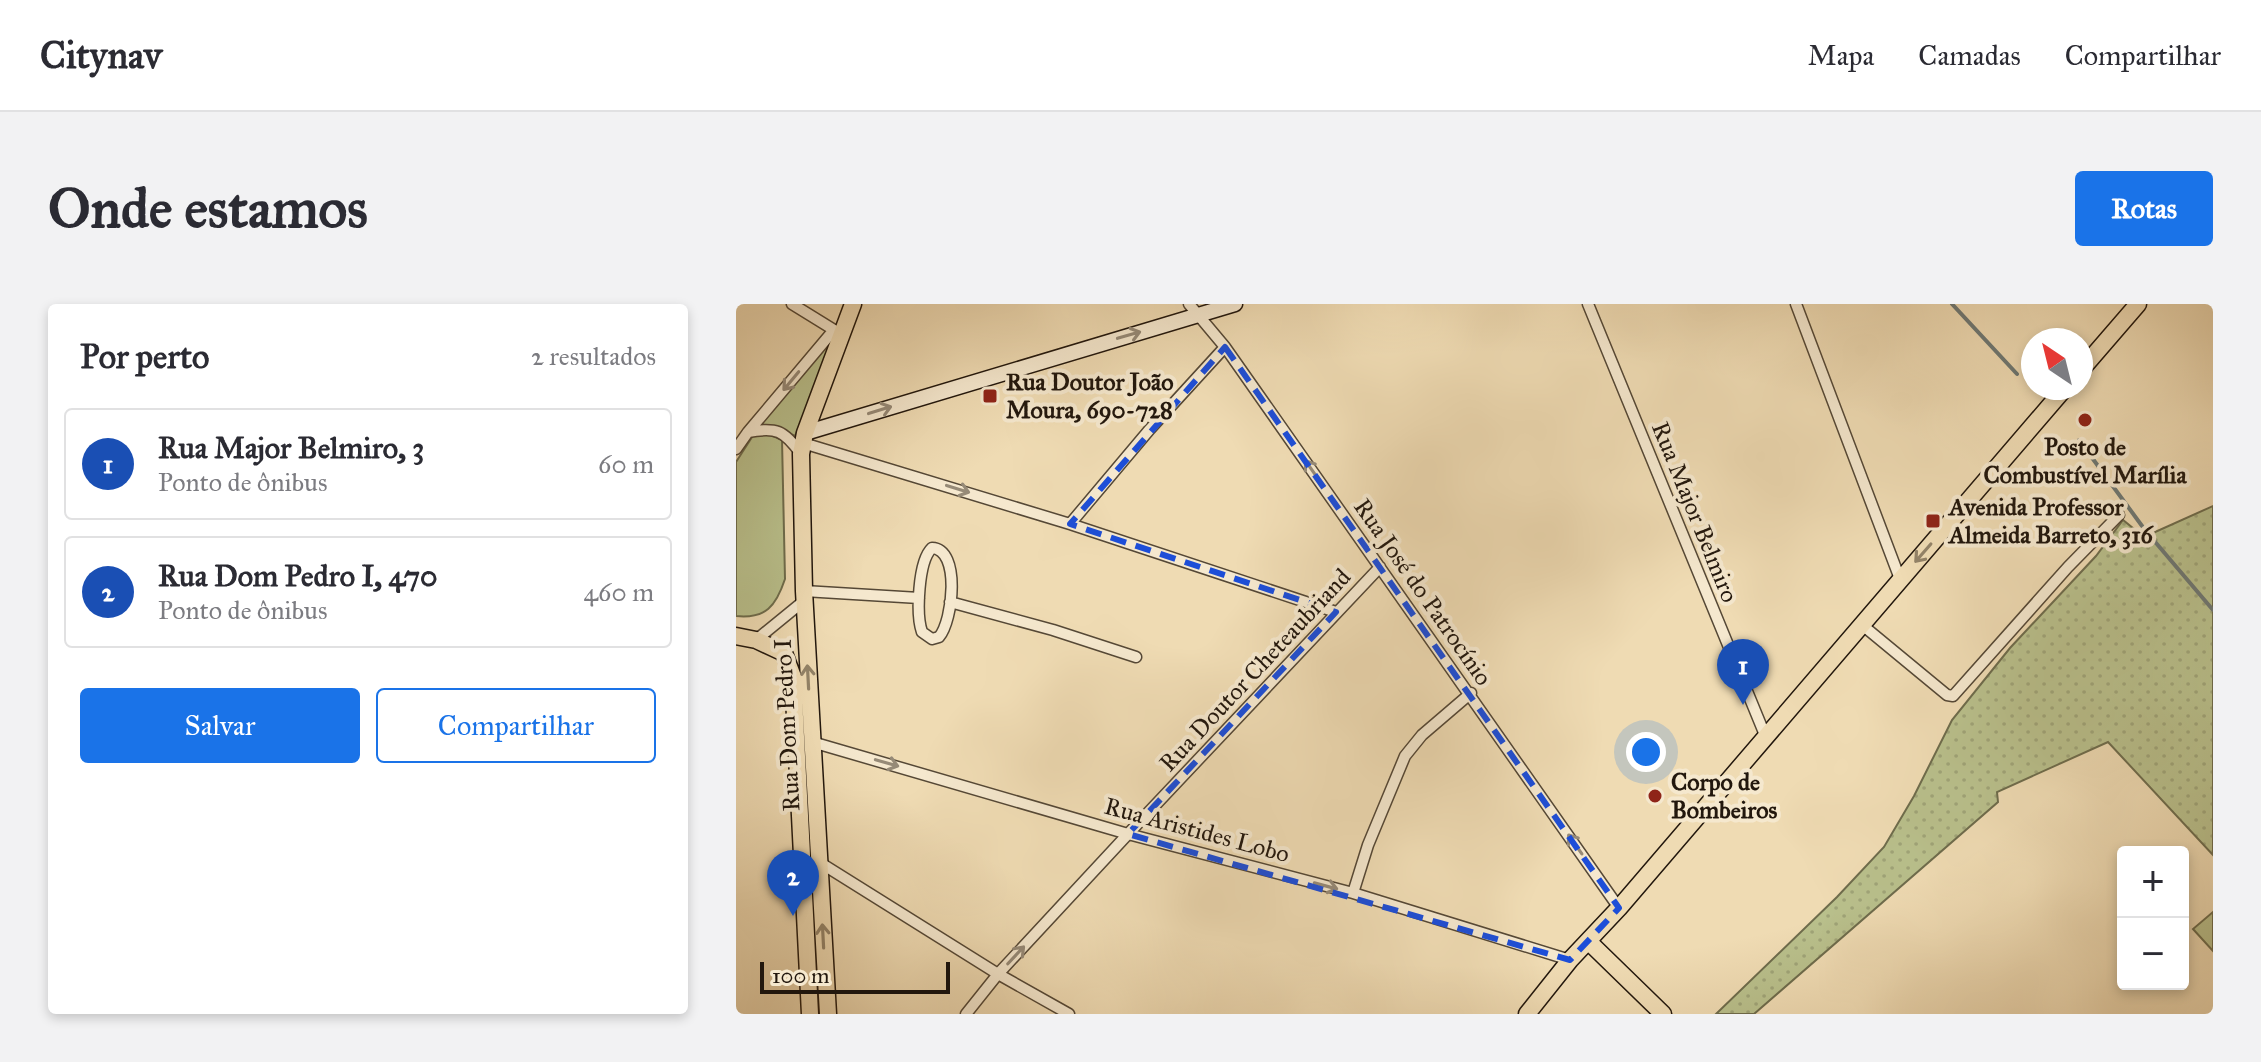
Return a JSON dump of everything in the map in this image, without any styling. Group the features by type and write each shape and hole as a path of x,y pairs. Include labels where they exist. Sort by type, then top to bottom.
{"main road":[{"path":"803,443 829,374 837,333 853,304"},
{"path":"803,443 1194,310 1235,304"},
{"path":"2093,356 2138,304"},
{"path":"1527,1014 1570,960 1619,908 2055,400"},
{"name":"Rua Dom Pedro I","path":"803,443 804,595 828,1014"},
{"path":"736,636 756,640 784,653 793,677 810,1014"},
{"path":"1588,941 1663,1014"}],"street":[{"path":"736,449 837,333 792,304"},
{"name":"Rua Major Belmiro","path":"1588,304 1765,735"},
{"path":"1796,304 1900,579"},
{"name":"Rua José do Patrocínio","path":"1194,310 1225,347 1471,693 1619,908"},
{"path":"1070,524 1150,429 1225,347"},
{"path":"748,432 765,429 781,432 803,443 1070,524 1336,612"},
{"path":"1861,624 1910,661 1947,695 1953,696 2068,567 2119,515"},
{"path":"932,548 937,548 947,554 950,563 947,625 939,637 932,639 922,632 919,598 924,558 932,548"},
{"name":"Rua Doutor Cheteaubriand","path":"966,1014 998,974 1380,567"},
{"path":"756,640 804,595 919,598"},
{"path":"950,602 1136,657"},
{"path":"1353,893 1368,845 1405,756 1431,726 1471,693"},
{"name":"Rua Aristides Lobo","path":"812,742 1128,834 1353,893 1570,960"},
{"path":"819,862 998,974 1069,1014"}],"highlighted area":[{"path":"1225,347 1619,908 1570,960 1128,834 1336,612 1070,524"}],"green space":[{"path":"827,343 834,343 795,436 773,426 759,426"},
{"path":"754,434 769,434 782,440 785,579 778,597 768,609 755,615 736,616 736,462"},
{"path":"2213,506 2213,855 2108,742 1997,792 1998,802 1754,1014 1716,1014 1884,847 1952,720 2010,648 2096,556 2123,520 2144,537"},
{"path":"2213,912 2213,951 2193,929"}],"waterway":[{"path":"1952,304 2017,374"},
{"path":"2079,440 2145,530 2213,610"}],"place":[{"name":"Rua Doutor João Moura, 690-728","path":"990,396"},
{"name":"Posto de Combustível Marília","path":"2085,420"},
{"name":"Avenida Professor Almeida Barreto, 316","path":"1933,521"},
{"name":"Rua Major Belmiro, 3","path":"1743,705"},
{"name":"Corpo de Bombeiros","path":"1655,796"},
{"name":"Rua Dom Pedro I, 470","path":"793,916"}]}
